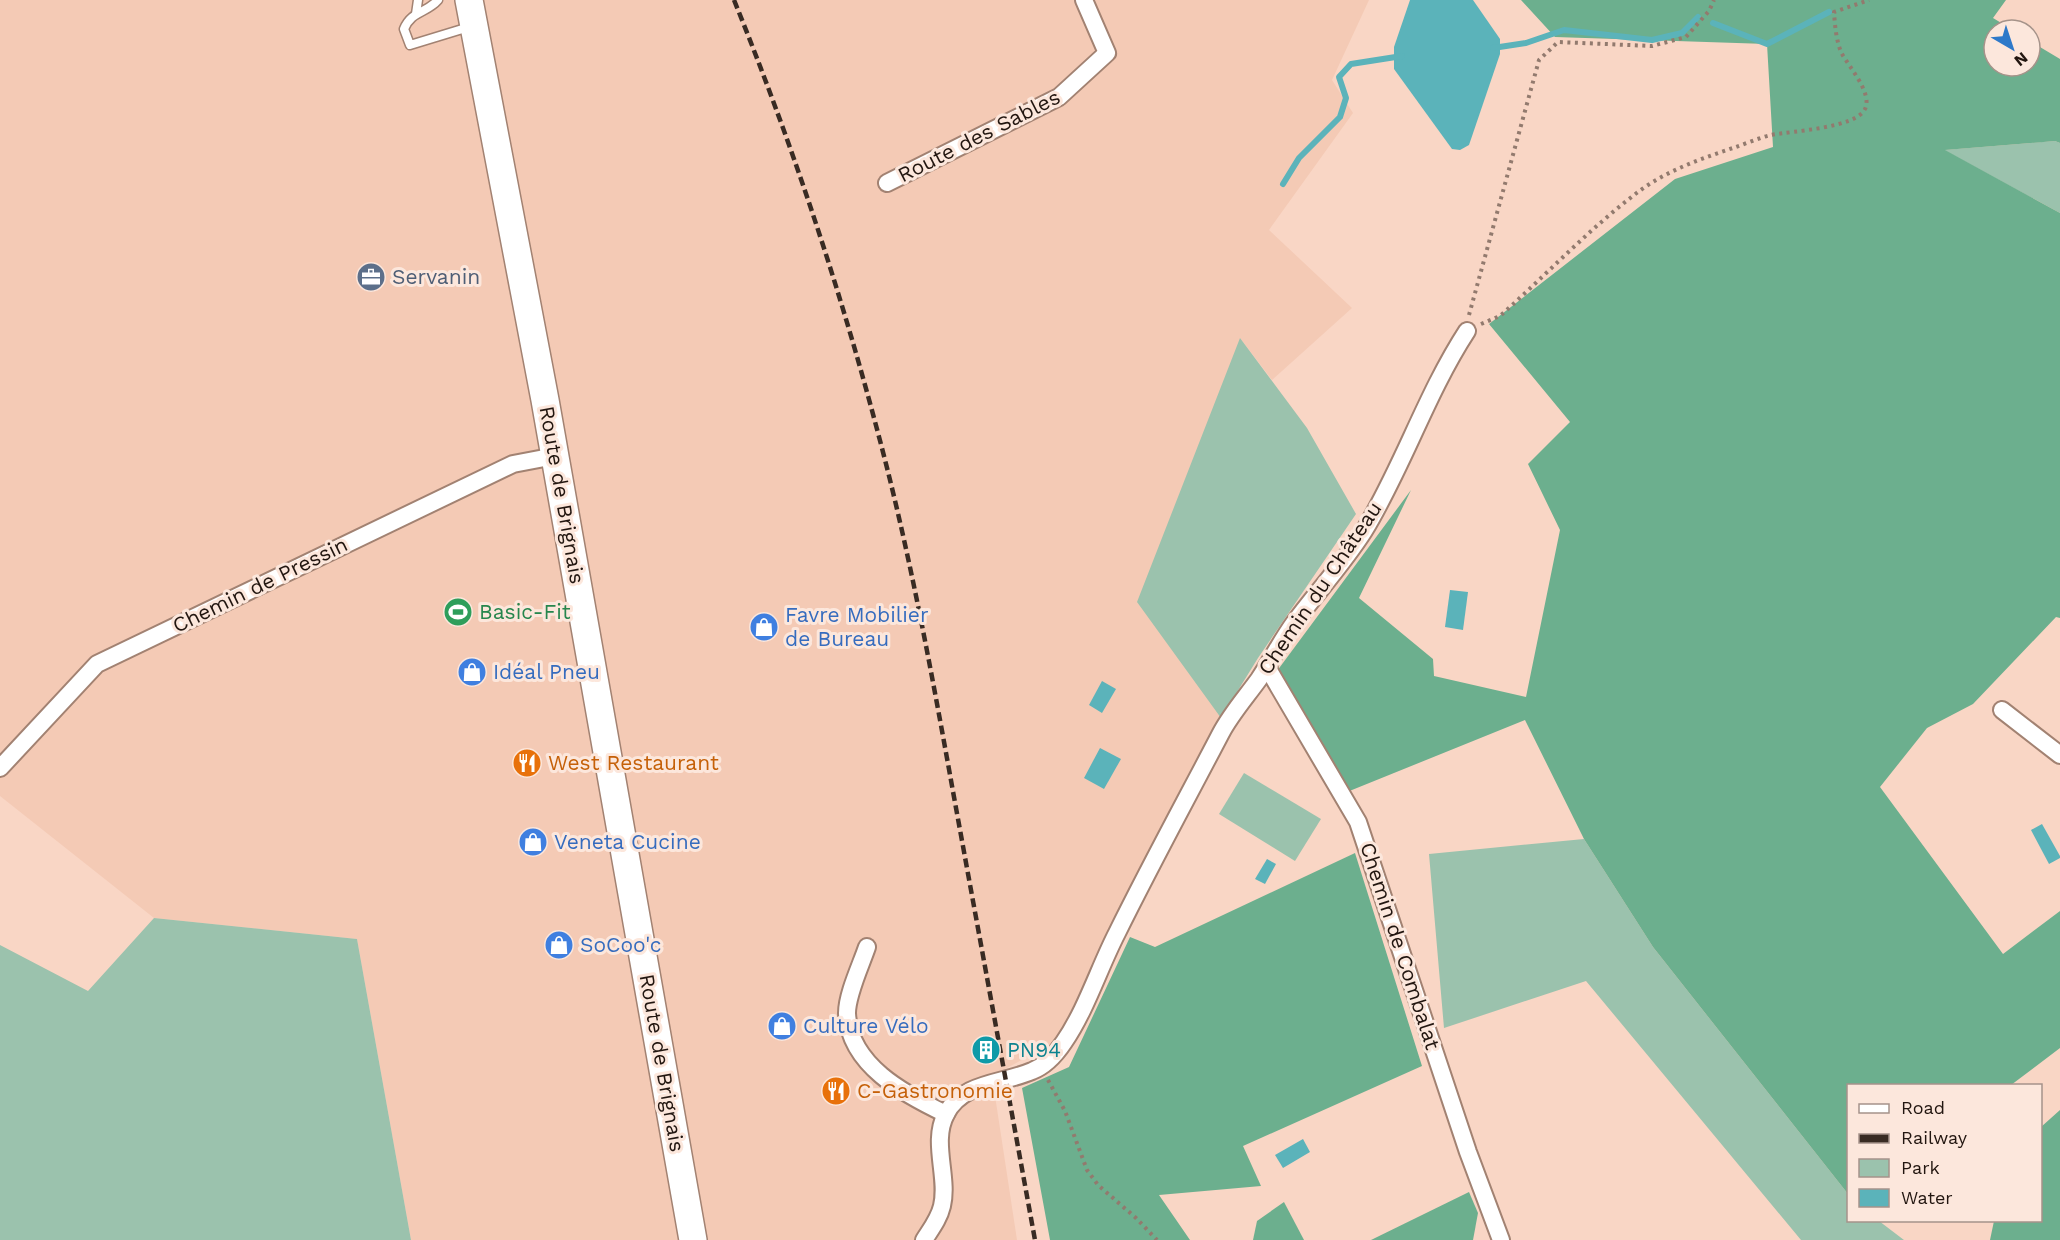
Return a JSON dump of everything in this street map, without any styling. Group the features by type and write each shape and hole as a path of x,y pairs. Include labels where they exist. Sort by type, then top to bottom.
{"main road":[{"name":"Route de Brignais","path":"471,13 555,456 693,1240"}],"street":[{"name":"Route des Sables","path":"887,183 1059,97 1107,53 1083,0"},
{"name":"Chemin du Château","path":"946,1114 955,1101 974,1088 1024,1074 1039,1067 1059,1048 1073,1027 1117,933 1224,729 1267,667 1293,624 1341,565 1365,530 1440,377 1467,331"},
{"name":"Chemin de Pressin","path":"0,768 97,663 513,464 555,456"},
{"name":"Chemin de Combalat","path":"1267,667 1358,822 1464,1140 1501,1240"},
{"path":"2002,710 2060,755"},
{"path":"867,947 847,1011 850,1036 866,1060 885,1078 915,1099 946,1114 942,1121 940,1146 943,1198 938,1218 924,1240"}],"lane":[{"path":"416,14 418,0"},
{"path":"438,0 434,5 407,20 404,29 410,45 471,13"}],"path":[{"path":"1467,331 1472,302 1539,60 1558,42 1652,46 1686,37 1709,11 1714,0"},
{"path":"1467,331 1500,316 1639,191 1668,174 1692,162 1769,136 1840,123 1859,117 1867,101 1864,90 1842,53 1836,36 1834,12 1869,0"},
{"path":"1039,1067 1053,1087 1065,1111 1087,1170 1098,1185 1157,1240"}],"shaded area":[{"path":"0,0 1369,0 1332,80 1353,113 1269,230 1352,308 1272,380 1240,338 1221,718 1055,1042 992,1076 1017,1240 411,1240 357,939 154,918 0,796"}],"green space":[{"path":"1521,0 2006,0 1993,18 1982,18 1982,78 2042,78 2042,48 2060,59 2060,143 2055,141 1945,150 2060,213 2060,618 2056,617 1973,704 1927,728 1880,787 2003,954 2060,911 2060,1048 2012,1084 1847,1084 1847,1193 1653,947 1584,839 1525,720 1347,792 1277,671 1411,490 1359,598 1433,659 1434,676 1526,697 1560,530 1528,464 1570,422 1489,324 1675,179 1773,147 1767,44 1555,37"},
{"path":"2055,141 2060,143 2060,213 1944,150"},
{"path":"1240,338 1307,428 1356,514 1258,658 1221,718 1137,602"},
{"path":"1244,773 1321,819 1295,861 1219,814"},
{"path":"1584,839 1653,947 1847,1193 1847,1222 1880,1222 1904,1240 1801,1240 1586,981 1444,1028 1429,854"},
{"path":"1355,853 1422,1066 1243,1146 1261,1186 1159,1195 1190,1240 1050,1240 1022,1088 1069,1067 1130,937 1155,947"},
{"path":"154,918 357,939 411,1240 0,1240 0,945 88,991"},
{"path":"2060,1110 2060,1240 1990,1240 1994,1222 2042,1222 2042,1126"},
{"path":"1469,1192 1478,1213 1473,1240 1371,1240"},
{"path":"1284,1202 1304,1240 1253,1240 1257,1221"}],"water":[{"path":"1410,0 1473,0 1500,39 1500,54 1469,145 1460,150 1452,149 1394,69 1394,47"},
{"path":"1450,590 1468,592 1463,630 1445,627"},
{"path":"1102,681 1116,689 1102,713 1089,705"},
{"path":"1100,748 1121,759 1104,789 1084,778"},
{"path":"2042,824 2060,856 2049,864 2031,830"},
{"path":"1267,859 1276,864 1265,884 1255,879"},
{"path":"1303,1139 1310,1152 1283,1168 1275,1155"}],"waterway":[{"path":"1713,23 1767,44 1829,12"},
{"path":"1493,48 1526,43 1564,30 1652,40 1682,33 1698,17"},
{"path":"1283,184 1299,158 1340,117 1346,98 1339,77 1351,64 1402,56"}],"railway":[{"path":"734,0 813,214 847,323 890,478 929,660 1035,1240"}],"place":[{"name":"Servanin","path":"371,277"},
{"name":"Basic-Fit","path":"458,612"},
{"name":"Favre Mobilier de Bureau","path":"764,627"},
{"name":"Idéal Pneu","path":"472,672"},
{"name":"West Restaurant","path":"527,763"},
{"name":"Veneta Cucine","path":"533,842"},
{"name":"SoCoo'c","path":"559,945"},
{"name":"Culture Vélo","path":"782,1026"},
{"name":"PN94","path":"986,1050"},
{"name":"C-Gastronomie","path":"836,1091"}]}
